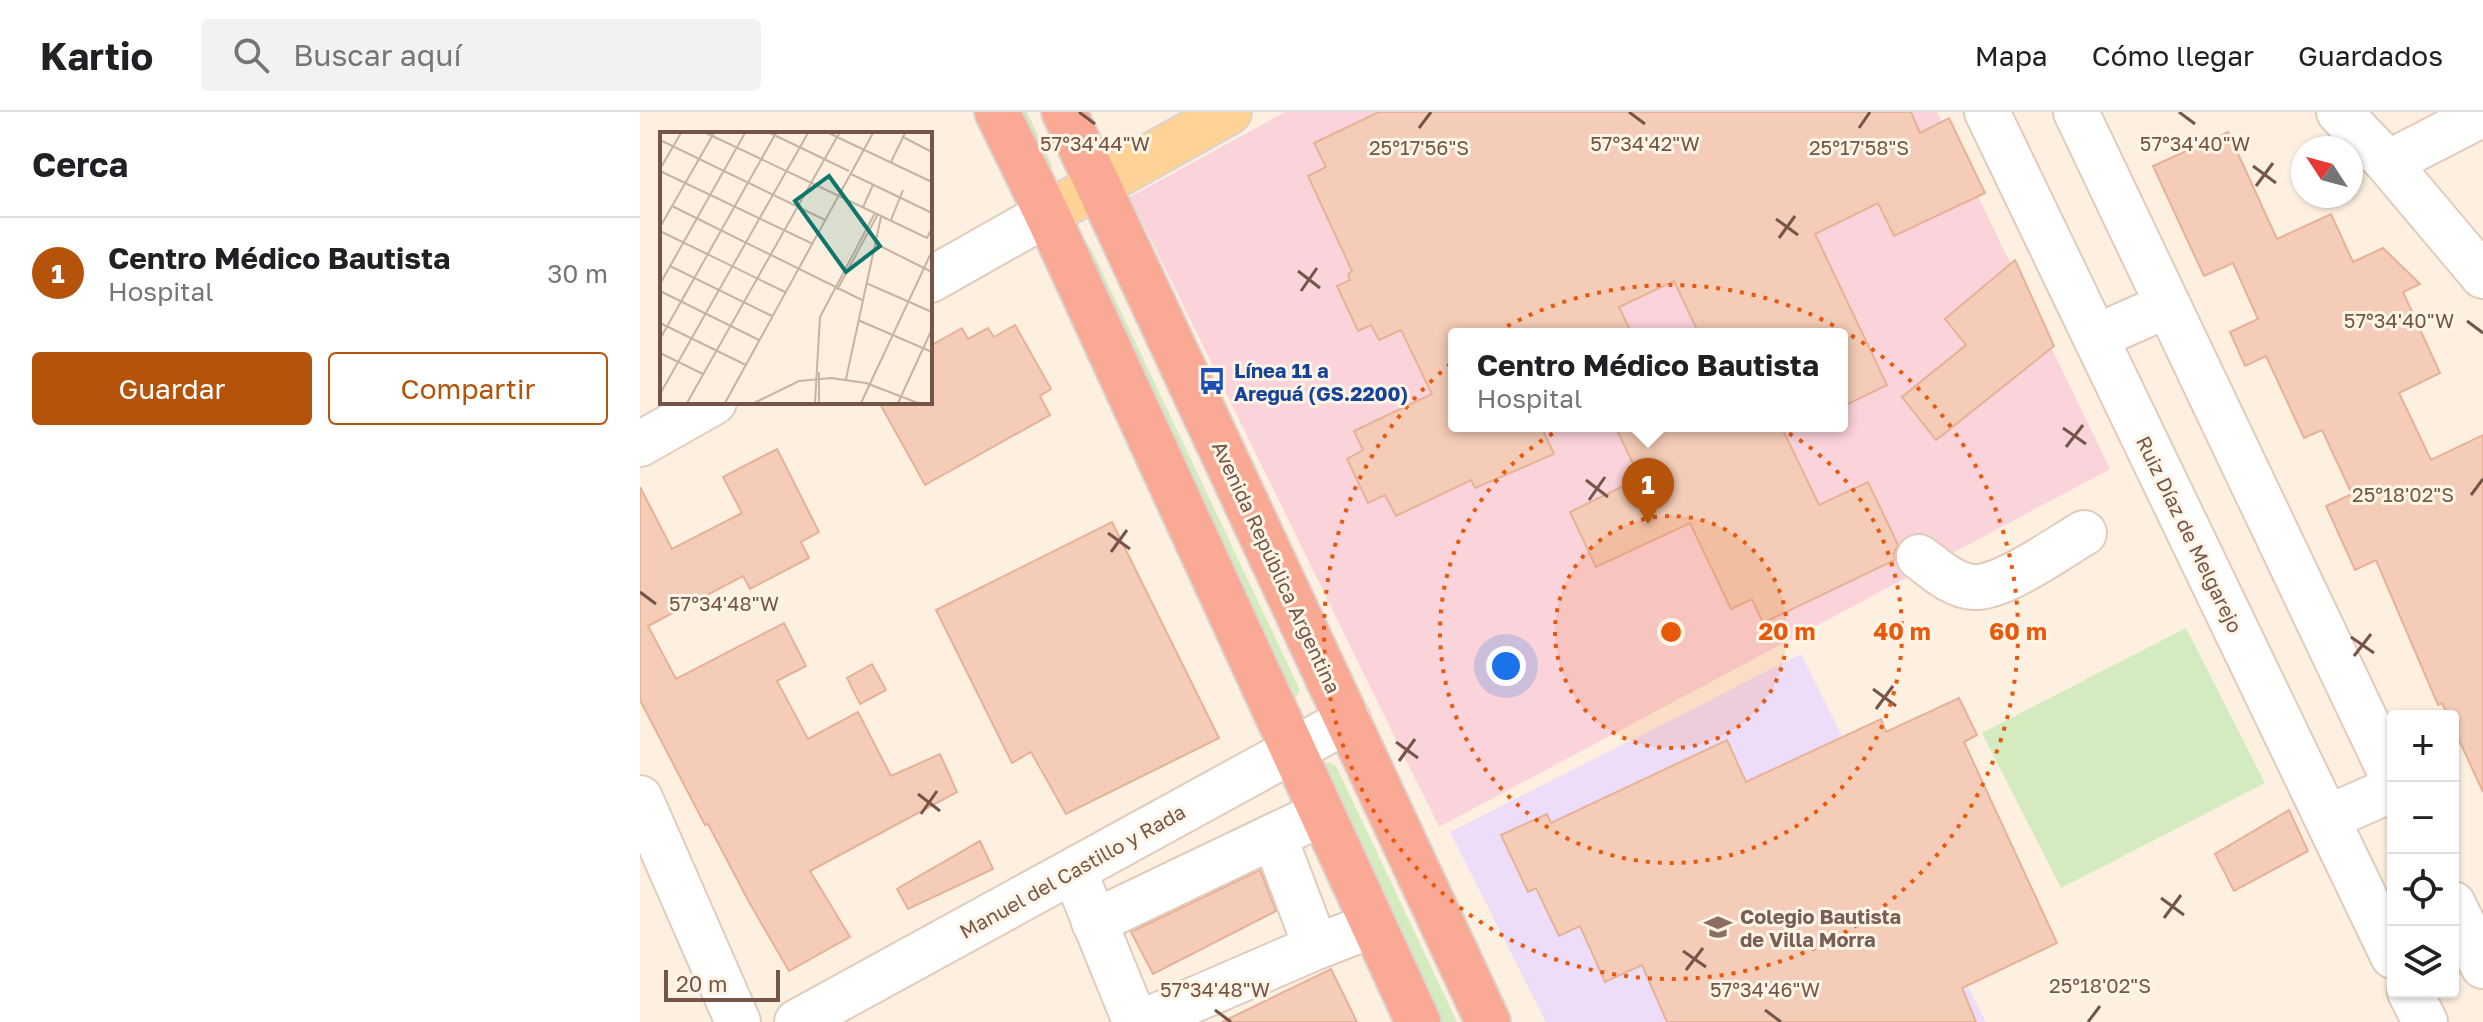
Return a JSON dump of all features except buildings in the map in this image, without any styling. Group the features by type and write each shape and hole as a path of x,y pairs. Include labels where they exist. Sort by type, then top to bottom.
{"highway":[{"path":"997,112 1047,214 1418,1022"},
{"name":"Avenida República Argentina","path":"1064,112 1488,1022"}],"main road":[{"path":"1047,214 1229,112"}],"street":[{"name":"Ruiz Díaz de Melgarejo","path":"1987,112 2387,943"},
{"path":"2076,112 2387,765"},
{"path":"2339,112 2388,163 2483,276"},
{"path":"2388,163 2483,114"},
{"path":"932,279 1047,214"},
{"path":"2096,337 2168,305"},
{"path":"640,444 710,404"},
{"path":"1919,557 1946,577 1970,588 1988,586 2084,533"},
{"name":"Manuel del Castillo y Rada","path":"797,1022 1348,720"},
{"path":"2327,818 2387,792"},
{"path":"640,798 738,1022"},
{"path":"1094,922 1321,814"},
{"path":"1274,836 1316,947"},
{"path":"1074,871 1137,1021 1145,1021 1373,925"},
{"path":"2459,916 2483,966"},
{"path":"2413,998 2425,1022"}],"shaded area":[{"path":"1285,112 1937,112 2110,469 1439,827 1130,197"},
{"name":"Colegio Bautista de Villa Morra","path":"1801,654 1986,1022 1546,1022 1450,832"}],"green space":[{"path":"1007,112 1027,112 1052,165 1049,175"},
{"path":"1083,245 1088,245 1092,250 1300,690 1296,698 1290,700"},
{"path":"2186,628 2265,783 2061,888 1982,733"},
{"path":"1327,762 1336,766 1457,1022 1437,1022 1324,764"}],"place":[{"name":"Línea 11 a Areguá (GS.2200)","path":"1212,381"},
{"name":"Centro Médico Bautista","path":"1648,524"},
{"name":"Colegio Bautista de Villa Morra","path":"1718,927"}]}
